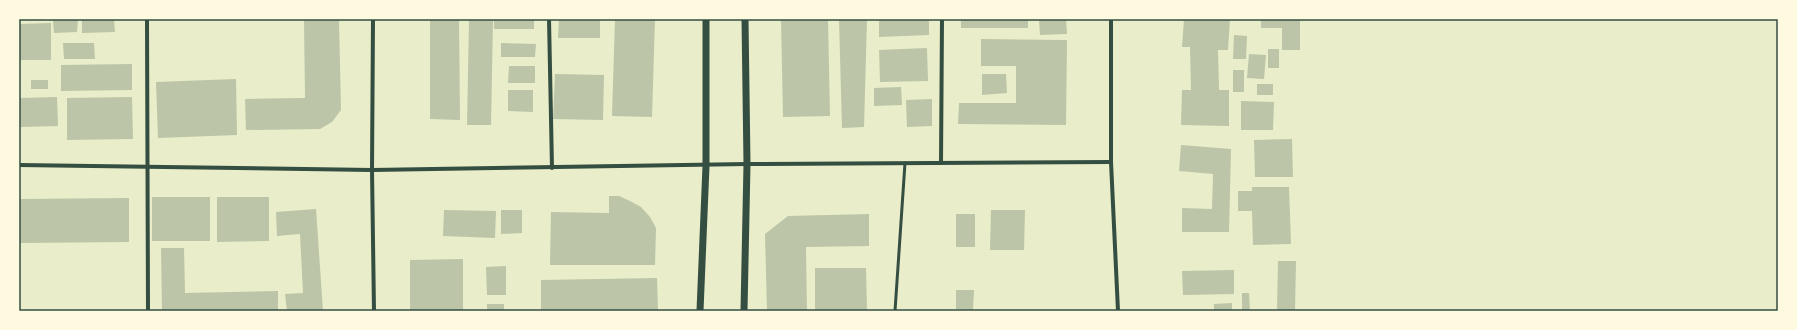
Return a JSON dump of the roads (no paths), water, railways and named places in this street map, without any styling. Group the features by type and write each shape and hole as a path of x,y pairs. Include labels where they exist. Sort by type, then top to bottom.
{"street":[{"path":"147,19 149,167 148,311"},
{"path":"373,19 372,170 374,311"},
{"path":"550,19 552,168"},
{"path":"700,311 706,166 706,19"},
{"path":"744,311 747,164 745,19"},
{"path":"941,163 942,19"},
{"path":"1111,19 1111,162 1118,311"},
{"path":"19,165 372,170 706,166 747,164 1111,162"}],"lane":[{"path":"895,311 905,163"}]}
